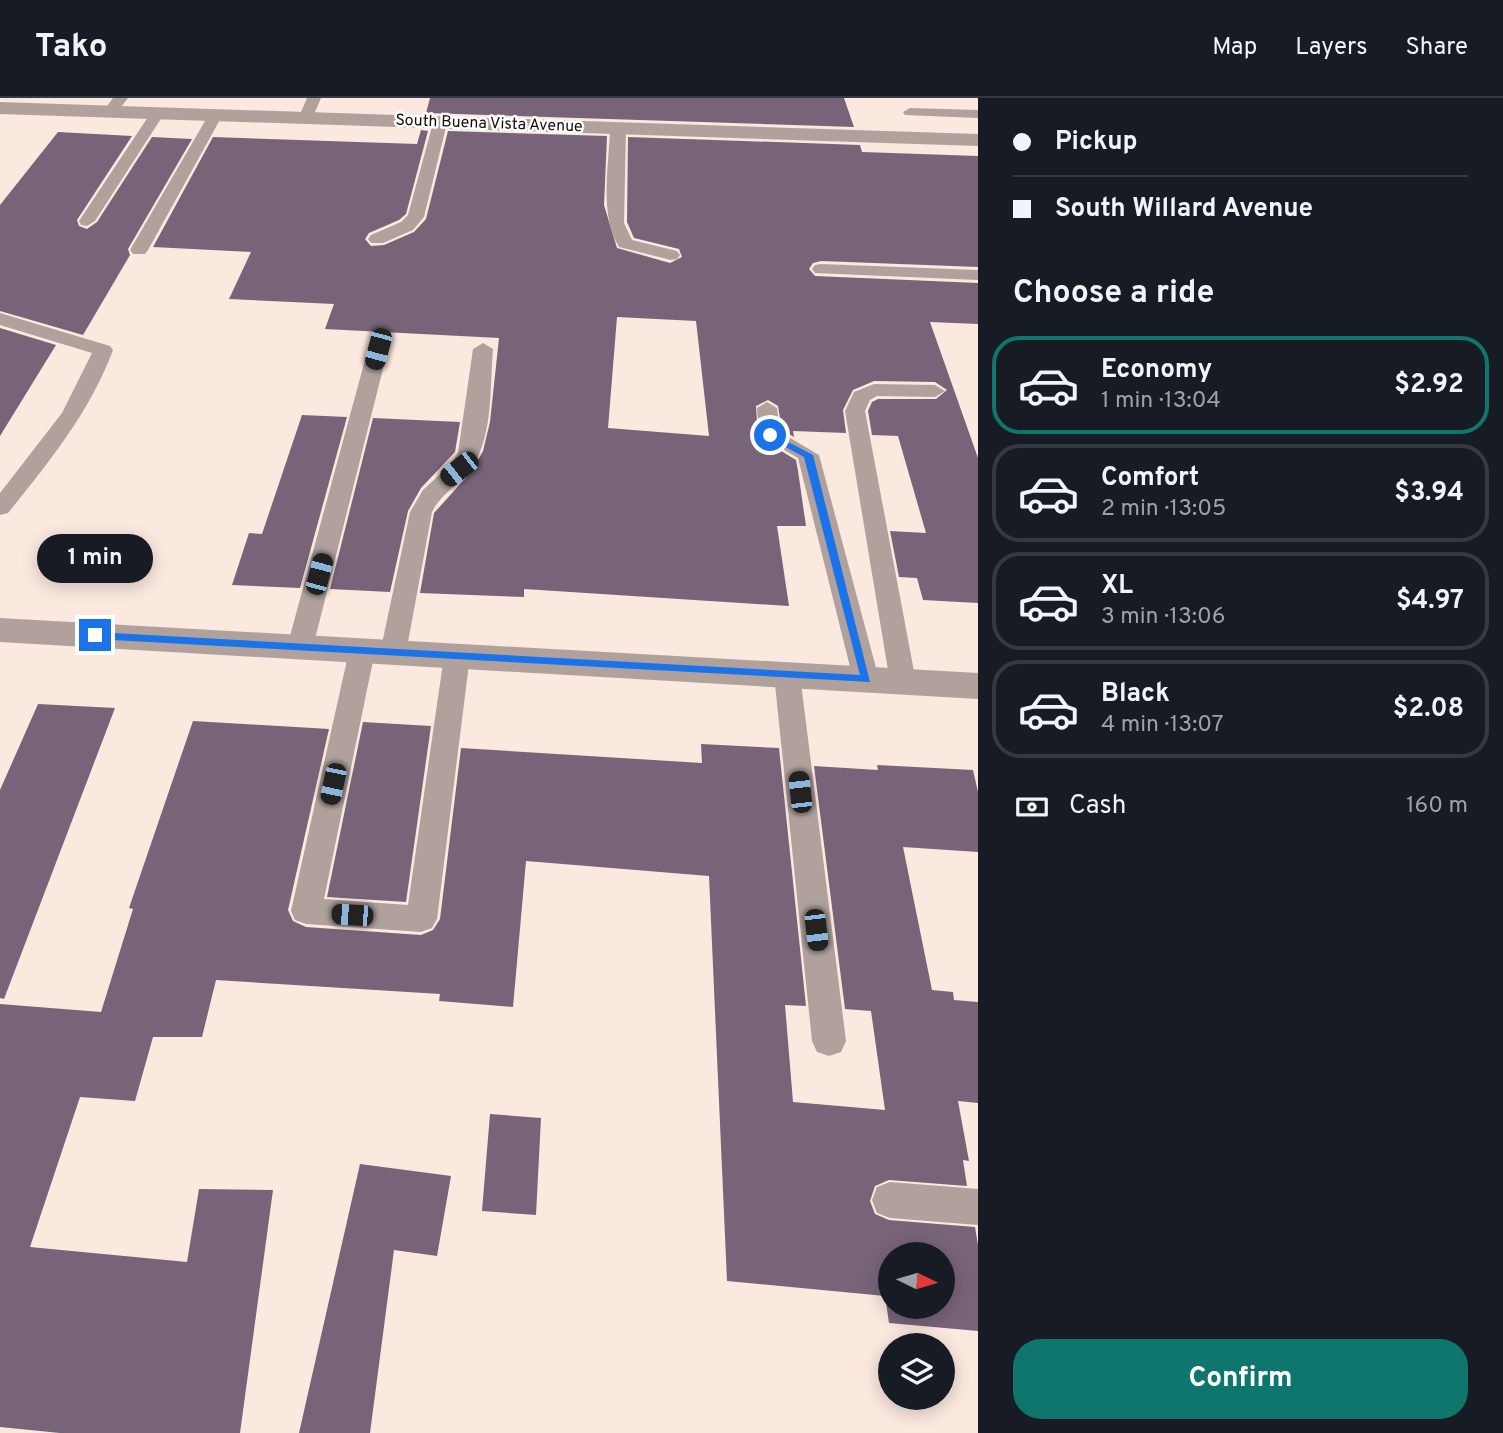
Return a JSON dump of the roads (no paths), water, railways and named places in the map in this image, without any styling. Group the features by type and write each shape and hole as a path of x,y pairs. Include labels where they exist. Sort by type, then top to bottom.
{"street":[{"path":"407,122 415,98"},
{"name":"South Buena Vista Avenue","path":"0,108 116,105 157,114 978,140"},
{"path":"1,632 978,686"}],"lane":[{"path":"305,119 314,98"},
{"path":"920,138 907,105 978,114"},
{"path":"87,221 157,114"},
{"path":"139,250 215,116"},
{"path":"377,239 401,230 416,217 440,123"},
{"path":"618,128 616,223 620,234 625,243 671,256"},
{"path":"821,270 978,275"},
{"path":"0,319 103,350 95,377 32,468 0,508"},
{"path":"300,647 378,349"},
{"path":"457,656 421,919 306,911 378,652 421,512 426,499 459,469 469,454 484,349"},
{"path":"904,682 855,429 855,411 861,396 874,390 935,391"},
{"path":"767,408 770,435 808,455 866,680"},
{"path":"787,675 829,1041"},
{"path":"890,1200 978,1207"}]}
